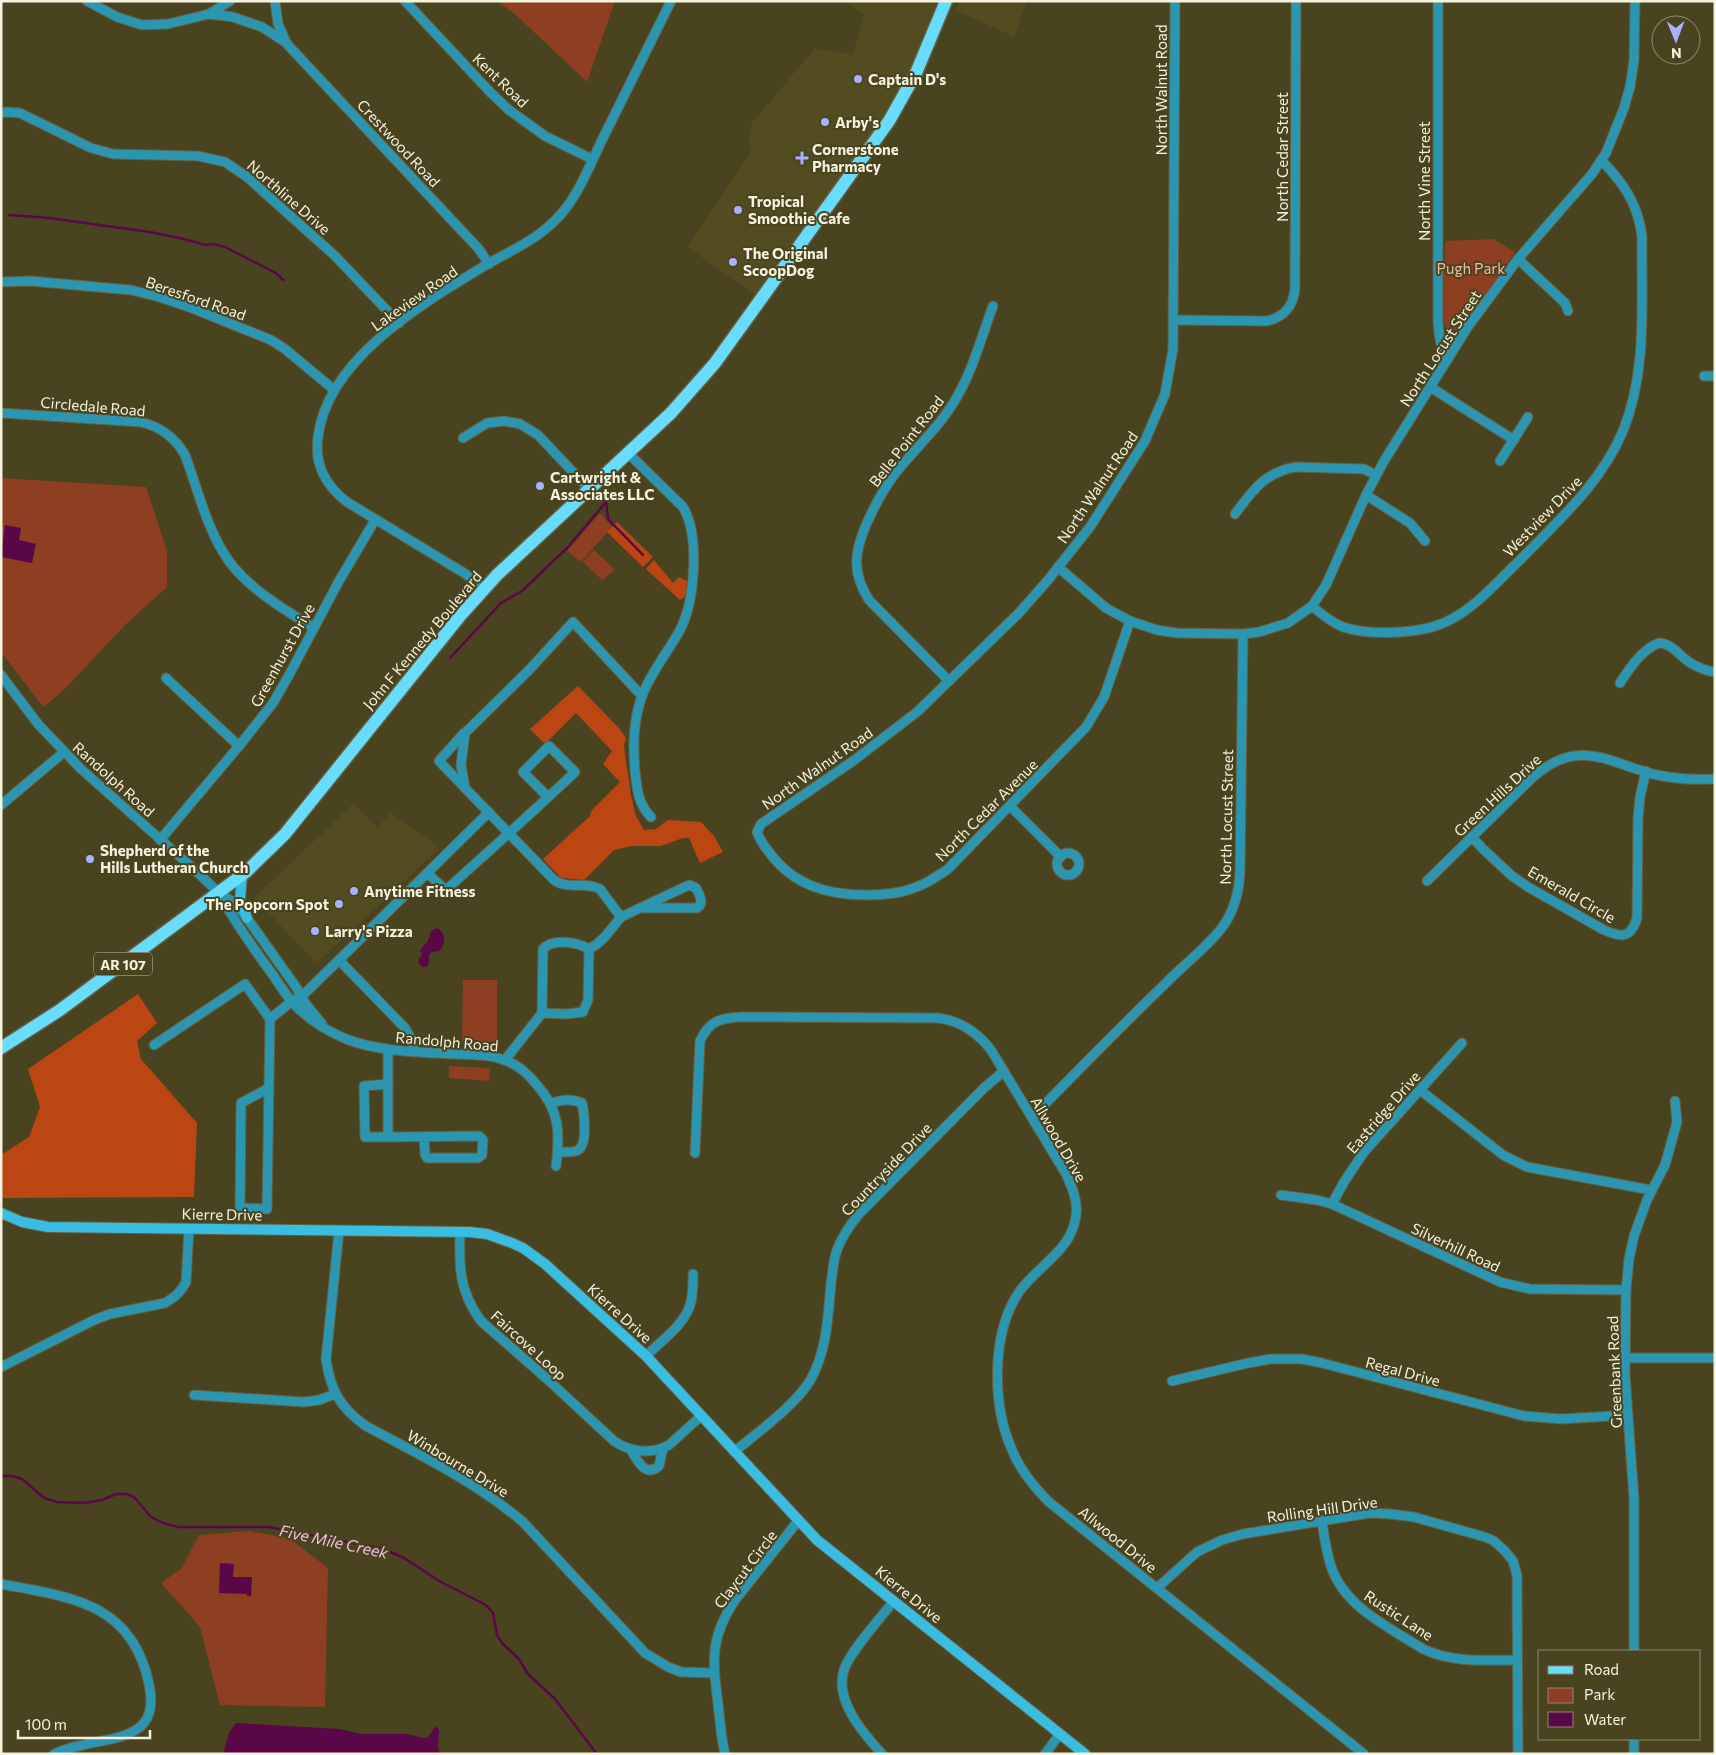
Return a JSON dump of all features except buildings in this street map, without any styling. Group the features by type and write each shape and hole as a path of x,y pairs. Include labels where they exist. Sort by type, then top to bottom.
{"main road":[{"name":"John F Kennedy Boulevard","path":"1,1048 60,1010 242,875 285,834 460,616 485,588 513,559 671,413 715,363 870,150 908,90 946,1"}],"street":[{"name":"Crestwood Road","path":"88,1 117,17 142,25 168,24 209,14 248,21 268,30 287,44 478,248 489,264"},
{"path":"209,14 230,1"},
{"name":"Crestwood Road","path":"275,1 278,24 287,44"},
{"name":"Kent Road","path":"405,1 509,110 545,136 592,159"},
{"name":"Lakeview Road","path":"485,588 336,494 322,472 317,451 318,431 324,409 333,389 345,372 399,323 489,264 523,246 554,222 571,201 671,1"},
{"name":"North Walnut Road","path":"765,847 757,832 761,824 889,734 917,712 1018,614 1090,527 1152,428 1165,394 1170,370 1173,320 1175,1"},
{"name":"North Cedar Street","path":"1173,320 1267,321 1276,319 1287,311 1294,298 1296,1"},
{"name":"North Vine Street","path":"1438,1 1438,321 1440,341 1443,351 1449,358"},
{"name":"North Locust Street","path":"1366,495 1376,475 1473,320 1518,259 1592,174 1601,160 1614,136 1630,87 1634,60 1635,1"},
{"name":"Northline Drive","path":"1,104 91,148 113,154 198,156 225,162 246,177 334,254 399,323"},
{"name":"Northline Drive","path":"1,114 6,112 20,113"},
{"name":"Westview Drive","path":"1312,606 1336,623 1359,630 1417,630 1446,622 1478,601 1577,503 1598,477 1612,454 1623,430 1639,371 1642,236 1636,207 1629,193 1615,174 1601,160"},
{"path":"1518,259 1564,303 1568,311"},
{"name":"Beresford Road","path":"1,282 30,281 112,288 159,297 271,340 285,349 333,389"},
{"name":"Belle Point Road","path":"949,680 869,600 860,582 857,570 858,545 872,511 884,490 895,474 946,414 958,395 992,306"},
{"path":"1704,376 1715,376"},
{"path":"1430,387 1514,440"},
{"name":"Circledale Road","path":"1,412 131,421 148,424 167,433 185,455 215,539 233,567 251,585 314,628"},
{"path":"1500,461 1528,417"},
{"path":"463,438 487,423 504,421 520,424 538,435 589,489"},
{"path":"628,453 683,508 688,516 693,537 692,577 687,612 680,630 662,657 642,696 634,726 633,745 638,795 644,809 651,817"},
{"path":"1235,514 1263,481 1285,469 1364,469 1376,475"},
{"path":"1058,567 1097,601 1130,621 1157,630 1243,634 1282,626 1312,606 1326,585 1366,495 1410,523 1425,541"},
{"name":"Greenhurst Drive","path":"160,840 240,746 273,703 375,520"},
{"name":"North Cedar Avenue","path":"765,847 777,862 793,876 834,894 882,895 897,893 933,880 948,869 1073,742 1096,712 1112,677 1130,621"},
{"path":"621,917 600,889 562,885 554,880 439,761 464,733 530,669 573,622 642,696"},
{"name":"North Locust Street","path":"1032,1117 1165,984 1205,947 1221,929 1230,914 1238,892 1240,872 1243,634"},
{"path":"1620,683 1638,658 1659,643 1667,645 1689,662 1702,669 1715,672"},
{"name":"Randolph Road","path":"1,675 38,724 81,769 219,893 233,902 247,918 323,1026"},
{"path":"166,678 240,746"},
{"path":"464,733 461,766 466,788"},
{"path":"427,873 446,890 510,833 548,797 574,772 549,746 523,772 548,797"},
{"path":"1,804 64,752"},
{"name":"Green Hills Drive","path":"1427,881 1533,777 1557,760 1570,756 1589,755 1602,757 1646,772 1672,778 1689,780 1715,779"},
{"name":"Emerald Circle","path":"1472,837 1504,869 1528,887 1604,930 1624,935 1632,930 1637,918 1638,819 1640,797 1646,772"},
{"path":"1010,806 1061,857"},
{"path":"270,1019 301,996 489,812"},
{"path":"242,875 240,900 247,918"},
{"path":"505,1060 542,1013 543,949 546,945 552,943 575,943 589,948 603,939 621,917 640,908 689,885 693,885 696,888 702,902 698,908 640,908"},
{"name":"Randolph Road","path":"219,893 231,916 299,1010 323,1026 346,1038 388,1049 479,1055 505,1060 533,1080 551,1103 557,1127 558,1152 556,1166"},
{"path":"542,1013 567,1014 583,1012 588,1000 589,948"},
{"path":"339,960 405,1028 411,1039 414,1051"},
{"path":"154,1045 245,984 270,1019 268,1209 240,1208 241,1104 268,1088"},
{"name":"Allwood Drive","path":"695,1153 700,1041 706,1029 718,1020 741,1016 947,1019 969,1029 978,1036 991,1050 1066,1174 1074,1189 1077,1205 1074,1226 1068,1240 1056,1254 1031,1276 1016,1298 1001,1338 998,1362 998,1388 1003,1422 1012,1451 1021,1468 1039,1492 1050,1502 1364,1754"},
{"name":"Eastridge Drive","path":"1332,1204 1364,1152 1462,1043"},
{"path":"388,1049 388,1137"},
{"name":"Countryside Drive","path":"734,1452 798,1397 817,1368 824,1344 837,1250 849,1226 858,1214 984,1088 1004,1071"},
{"path":"388,1084 364,1086 365,1137 480,1136 482,1140 482,1156 478,1158 427,1158 424,1154 424,1137"},
{"path":"1420,1090 1503,1156 1516,1163 1537,1169 1651,1190"},
{"path":"551,1103 560,1100 574,1100 582,1103 584,1110 584,1143 581,1148 577,1151 558,1152"},
{"name":"Greenbank Road","path":"1634,1650 1634,1499 1625,1358 1626,1290 1634,1236 1651,1190 1666,1166 1677,1122 1675,1101"},
{"name":"Silverhill Road","path":"1281,1195 1332,1204 1500,1282 1530,1289 1626,1290"},
{"name":"Kierre Drive","path":"1,1213 22,1222 48,1227 478,1233 500,1238 523,1248 537,1258 646,1356 817,1540 1085,1754"},
{"path":"1,1367 94,1320 110,1314 165,1303 173,1299 183,1289 188,1274 189,1229"},
{"name":"Winbourne Drive","path":"339,1231 326,1359 328,1376 335,1394 341,1403 356,1419 475,1486 505,1507 529,1529 632,1641 655,1660 681,1672 714,1674"},
{"name":"Faircove Loop","path":"460,1232 461,1279 468,1302 481,1321 614,1441 624,1448 631,1450 647,1470 652,1471 659,1466 663,1448 669,1445 701,1416"},
{"path":"646,1356 678,1325 688,1310 691,1303 693,1274"},
{"name":"Regal Drive","path":"1172,1381 1248,1363 1284,1358 1302,1359 1524,1416 1561,1419 1628,1415"},
{"path":"1625,1358 1715,1358"},
{"path":"194,1395 304,1402 319,1400 335,1394"},
{"path":"631,1450 649,1451 663,1448"},
{"name":"Rolling Hill Drive","path":"1157,1588 1197,1552 1222,1540 1243,1534 1358,1515 1390,1514 1414,1517 1494,1541 1505,1551 1515,1567 1518,1584 1516,1660 1518,1754"},
{"name":"Claycut Circle","path":"725,1754 714,1674 714,1654 717,1636 726,1614 798,1521"},
{"name":"Rustic Lane","path":"1322,1521 1331,1566 1342,1589 1358,1606 1435,1654 1456,1660 1516,1660"},
{"path":"1,1584 66,1597 95,1608 122,1629 135,1647 143,1663 150,1690 151,1706 144,1723 139,1728 124,1735 54,1754"},
{"path":"882,1754 866,1735 849,1708 844,1696 842,1677 850,1658 894,1601"},
{"path":"1044,1754 1060,1734"},
{"path":"1634,1740 1634,1754"}],"shaded area":[{"path":"843,1 946,1 889,121 755,294 687,247 751,152 749,138 752,123 815,48 853,55 864,14"},
{"path":"960,1 1027,1 1014,37 956,10"},
{"path":"617,522 653,557 643,567 607,532"},
{"path":"654,560 673,583 679,577 689,582 687,596 680,600 646,569"},
{"path":"578,686 619,728 626,738 624,746 631,795 636,816 644,830 656,829 668,820 701,822 714,836 723,852 700,863 689,838 683,838 661,846 632,846 614,850 584,880 561,878 543,859 590,816 591,811 620,782 603,764 612,751 576,713 545,744 530,729"},
{"path":"353,804 378,827 391,813 440,848 317,963 254,898"},
{"path":"138,994 157,1023 137,1041 141,1059 197,1123 194,1197 1,1198 1,1155 29,1137 40,1107 28,1069"}],"green space":[{"path":"497,1 615,1 587,82 516,15"},
{"name":"Pugh Park","path":"1493,239 1515,252 1462,330 1452,333 1445,328 1443,306 1445,241"},
{"path":"1,478 146,487 167,551 167,587 125,625 63,691 43,707 1,652"},
{"path":"600,513 612,527 581,562 567,551"},
{"path":"594,550 615,570 602,580 583,562"},
{"path":"463,980 497,980 497,1042 462,1042"},
{"path":"449,1066 490,1068 489,1081 449,1078"},
{"path":"249,1531 289,1538 328,1568 325,1707 220,1705 200,1627 161,1583 182,1568 199,1535"}],"water":[{"path":"5,525 21,528 19,540 36,544 32,563 1,557"},
{"path":"437,928 442,932 443,944 440,951 432,952 429,955 429,964 426,967 422,967 418,961 422,954 420,950 428,941 431,931"},
{"path":"220,1563 234,1564 233,1577 252,1577 251,1596 247,1596 247,1594 219,1593"},
{"path":"237,1723 339,1729 362,1734 407,1734 424,1738 428,1737 436,1726 439,1730 438,1747 440,1754 223,1754 229,1733"}],"waterway":[{"path":"9,215 49,218 150,232 205,245 214,244 225,247 276,273 283,280"},
{"path":"606,501 608,519 643,555"},
{"path":"450,658 501,603 522,591 568,547 606,502"},
{"name":"Five Mile Creek","path":"1,1476 12,1476 22,1479 44,1498 57,1502 84,1503 102,1500 116,1494 127,1494 134,1497 151,1517 178,1527 269,1527 384,1549 404,1558 441,1582 486,1605 493,1613 497,1635 503,1644 519,1659 528,1674 555,1699 597,1754"}],"place":[{"name":"Captain D's","path":"858,79"},
{"name":"Arby's","path":"825,122"},
{"name":"Cornerstone Pharmacy","path":"802,158"},
{"name":"Tropical Smoothie Cafe","path":"738,210"},
{"name":"The Original ScoopDog","path":"733,262"},
{"name":"Cartwright & Associates LLC","path":"540,486"},
{"name":"Shepherd of the Hills Lutheran Church","path":"90,859"},
{"name":"Anytime Fitness","path":"354,891"},
{"name":"The Popcorn Spot","path":"339,904"},
{"name":"Larry's Pizza","path":"315,931"}]}
